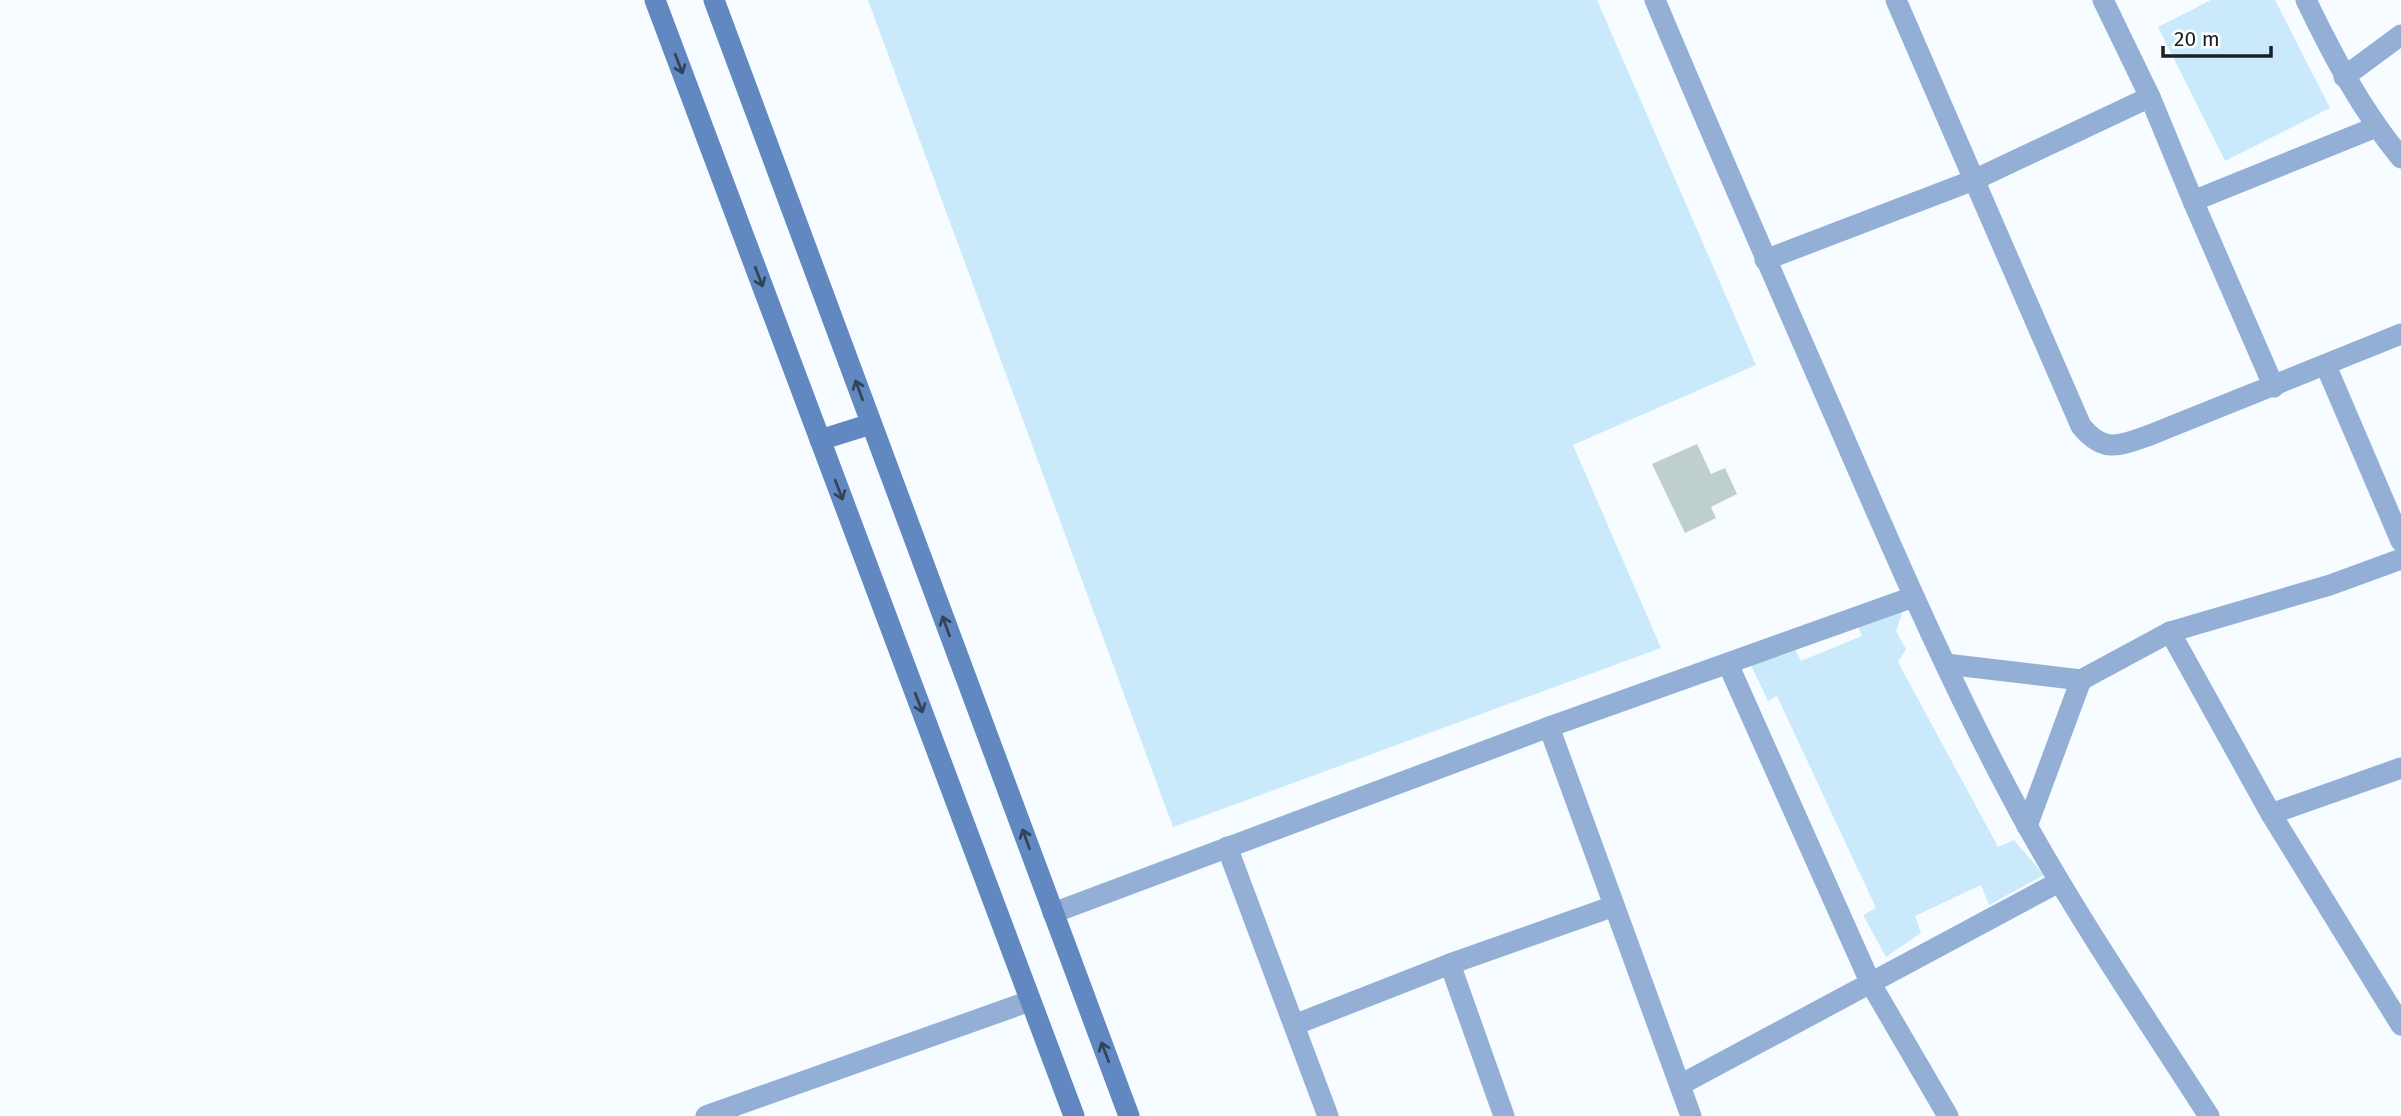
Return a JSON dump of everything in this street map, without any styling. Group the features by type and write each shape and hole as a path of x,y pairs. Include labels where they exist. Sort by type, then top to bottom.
{"main road":[{"path":"655,0 1074,1116"},
{"path":"714,0 1129,1116"},
{"path":"820,440 872,424"}],"street":[{"path":"1655,0 1765,260 1945,664 2027,826 2059,882 2209,1116"},
{"path":"1896,0 2081,426 2093,440 2105,446 2125,444 2274,387 2401,334"},
{"path":"2103,0 2150,97 2274,387"},
{"path":"2305,0 2343,77 2376,127 2401,158"},
{"path":"2343,77 2401,35"},
{"path":"1765,260 1974,180 2150,97"},
{"path":"2193,201 2376,127"},
{"path":"2326,366 2401,541"},
{"path":"1945,664 2081,680 2170,632 2330,585 2401,559"},
{"path":"1053,913 1549,727 1913,597"},
{"path":"2170,632 2271,814 2401,1025"},
{"path":"1728,664 1871,984 1948,1116"},
{"path":"2027,826 2081,680"},
{"path":"1549,727 1691,1116"},
{"path":"2271,814 2401,768"},
{"path":"1227,847 1328,1116"},
{"path":"1680,1084 2059,882"},
{"path":"1294,1025 1450,964 1614,906"},
{"path":"1450,964 1504,1116"},
{"path":"706,1116 1030,1001"}],"shaded area":[{"path":"868,0 1597,0 1756,365 1573,445 1661,648 1173,827"},
{"path":"2211,0 2275,0 2330,108 2225,161 2158,27"},
{"path":"1906,602 1896,631 1906,649 1898,662 1998,847 2014,840 2044,875 1989,905 1981,885 1915,916 1921,933 1886,957 1863,915 1876,908 1777,696 1768,701 1751,665 1794,647 1801,661 1862,636 1857,624"}],"building":[{"path":"1697,444 1711,474 1725,468 1737,494 1711,507 1716,518 1685,533 1652,464"}]}
